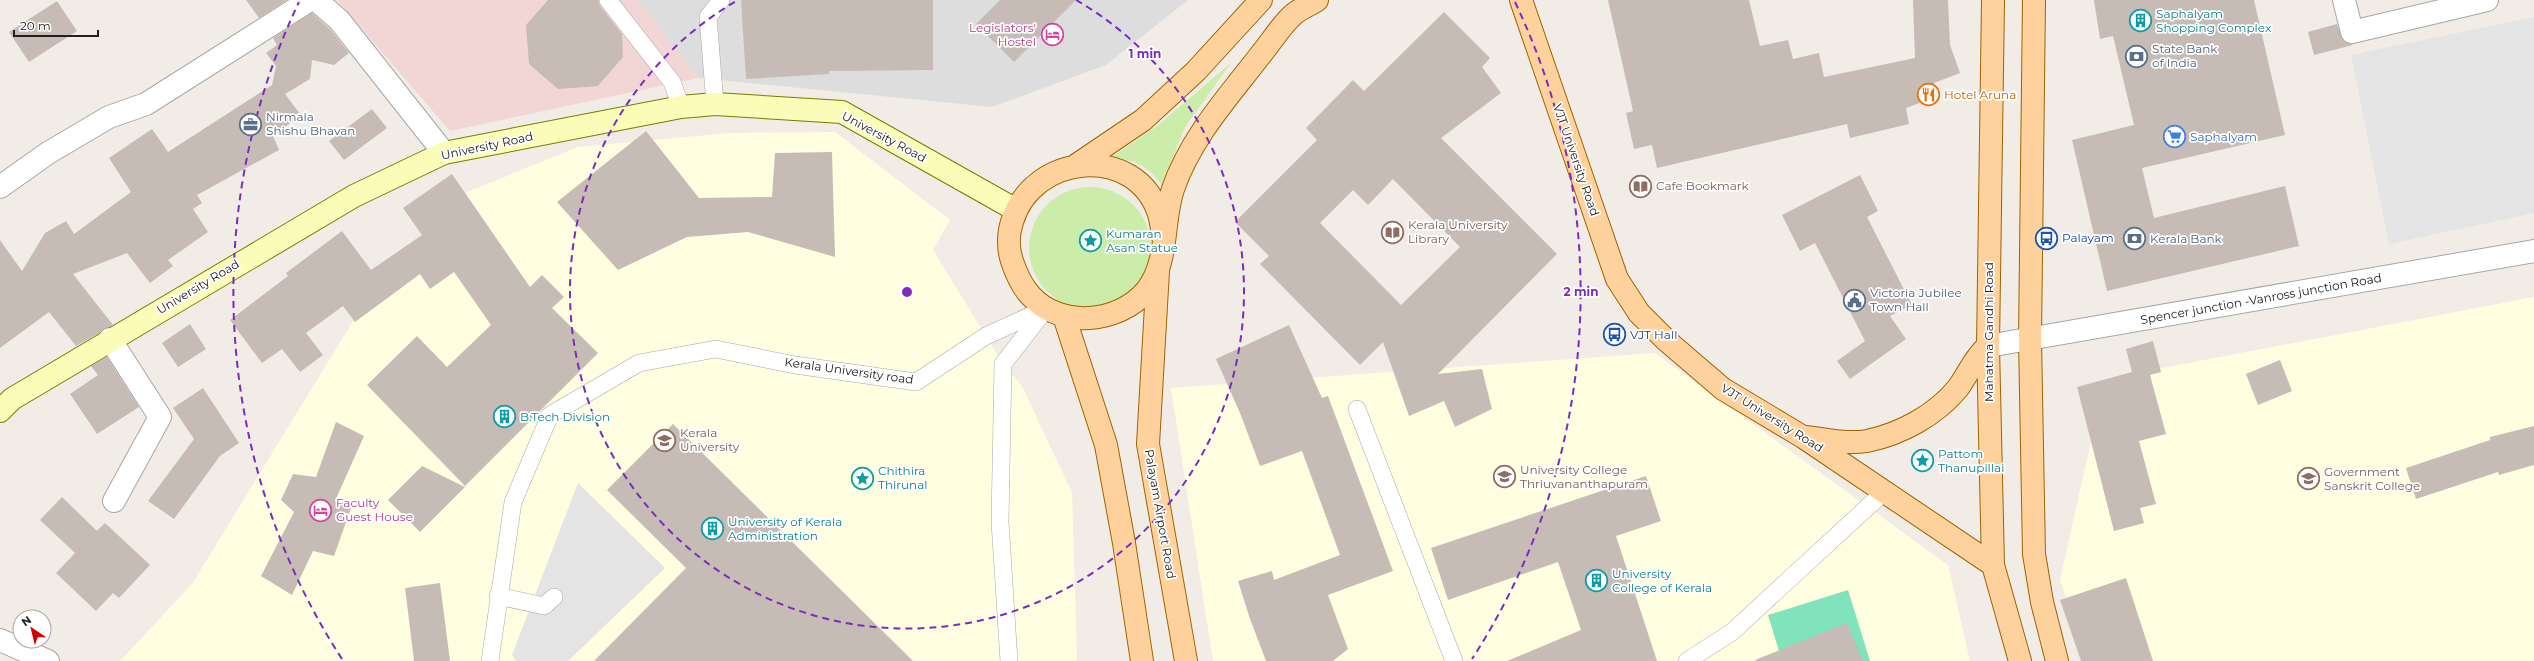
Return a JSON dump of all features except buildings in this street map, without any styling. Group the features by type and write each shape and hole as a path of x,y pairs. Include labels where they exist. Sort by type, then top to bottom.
{"main road":[{"path":"1075,166 1143,120 1196,71 1261,0"},
{"path":"1163,237 1173,191 1181,171 1204,128 1300,7 1317,0"},
{"name":"VJT University Road","path":"1521,0 1617,279 1639,313 1667,341 1723,389 1803,437 1993,565"},
{"name":"Mahatma Gandhi Road","path":"1993,0 1988,346 1993,565 2020,661"},
{"path":"2034,0 2030,339 2034,554 2042,602 2057,661"},
{"path":"1103,165 1127,174 1145,191 1158,212 1163,237 1163,254 1158,270 1147,290 1123,309 1109,315 1087,319 1055,312 1030,295 1021,283 1010,255 1009,232 1016,210 1030,189 1051,173 1075,166 1103,165"},
{"name":"Palayam Airport Road","path":"1158,270 1148,444 1186,661"},
{"path":"1055,312 1106,444 1124,543 1142,661"},
{"path":"1803,437 1839,441 1866,441 1903,431 1934,410 1957,389 1988,346"}],"street":[{"path":"0,187 48,153 109,117 146,104 310,0"},
{"path":"316,0 339,20 444,153"},
{"path":"2344,0 2352,32 2487,0"},
{"name":"University Road","path":"0,411 12,400 110,339 354,196 444,153 681,107 715,104 842,112 1016,210"},
{"name":"Spencer junction -Vanross junction Road","path":"1988,346 2534,251"},
{"path":"110,339 160,417 114,500"},
{"path":"0,640 48,661"}],"lane":[{"path":"608,0 672,82 681,107"},
{"path":"715,104 708,17 721,0"},
{"path":"1009,661 1000,522 1003,364 1055,312"},
{"name":"Kerala University road","path":"497,600 513,502 550,415 639,364 716,349 795,365 916,382 986,336 1055,312"},
{"path":"1357,409 1454,661"},
{"path":"1687,661 1732,632 1884,492"},
{"path":"490,661 497,600 544,606 554,597"}],"shaded area":[{"path":"337,0 638,0 698,78 450,131"},
{"path":"638,0 1188,0 1106,65 992,107 698,78"},
{"path":"2534,17 2534,213 2389,244 2351,55"},
{"name":"Kerala University","path":"835,132 950,220 933,250 1003,364 1022,386 1072,493 1077,661 120,661 192,584 355,318 460,195 578,147 730,133"},
{"name":"Government Sanskrit College","path":"2534,297 2534,661 2088,661 2060,580 2105,379"},
{"name":"University College Thriuvananthapuram","path":"1655,353 1948,565 1970,661 1213,661 1171,388"},
{"path":"578,483 665,568 568,661 516,661 512,655"}],"green space":[{"path":"1231,63 1185,127 1171,162 1166,191 1154,176 1143,166 1137,163 1112,157 1157,126"},
{"path":"1090,187 1113,191 1124,197 1133,205 1141,214 1147,225 1151,248 1147,271 1141,282 1133,291 1124,299 1113,305 1090,309 1067,305 1056,299 1047,291 1039,282 1033,271 1029,248 1033,225 1039,214 1047,205 1056,197 1067,191"},
{"path":"1848,590 1870,661 1782,661 1768,615"}],"place":[{"name":"Saphalyam Shopping Complex","path":"2141,21"},
{"name":"Legislators' Hostel","path":"1052,35"},
{"name":"State Bank of India","path":"2136,56"},
{"name":"Hotel Aruna","path":"1928,95"},
{"name":"Nirmala Shishu Bhavan","path":"250,124"},
{"name":"Saphalyam","path":"2175,137"},
{"name":"Cafe Bookmark","path":"1641,186"},
{"name":"Kerala University Library","path":"1392,232"},
{"name":"Palayam","path":"2046,238"},
{"name":"Kerala Bank","path":"2135,239"},
{"name":"Kumaran Asan Statue","path":"1090,241"},
{"name":"Victoria Jubilee Town Hall","path":"1855,300"},
{"name":"VJT Hall","path":"1615,335"},
{"name":"B.Tech Division","path":"505,417"},
{"name":"Kerala University","path":"664,440"},
{"name":"Pattom Thanupillai","path":"1923,461"},
{"name":"University College Thriuvananthapuram","path":"1505,477"},
{"name":"Chithira Thirunal","path":"863,478"},
{"name":"Government Sanskrit College","path":"2308,479"},
{"name":"Faculty Guest House","path":"321,510"},
{"name":"University of Kerala Administration","path":"713,529"},
{"name":"University College of Kerala","path":"1597,581"}]}
